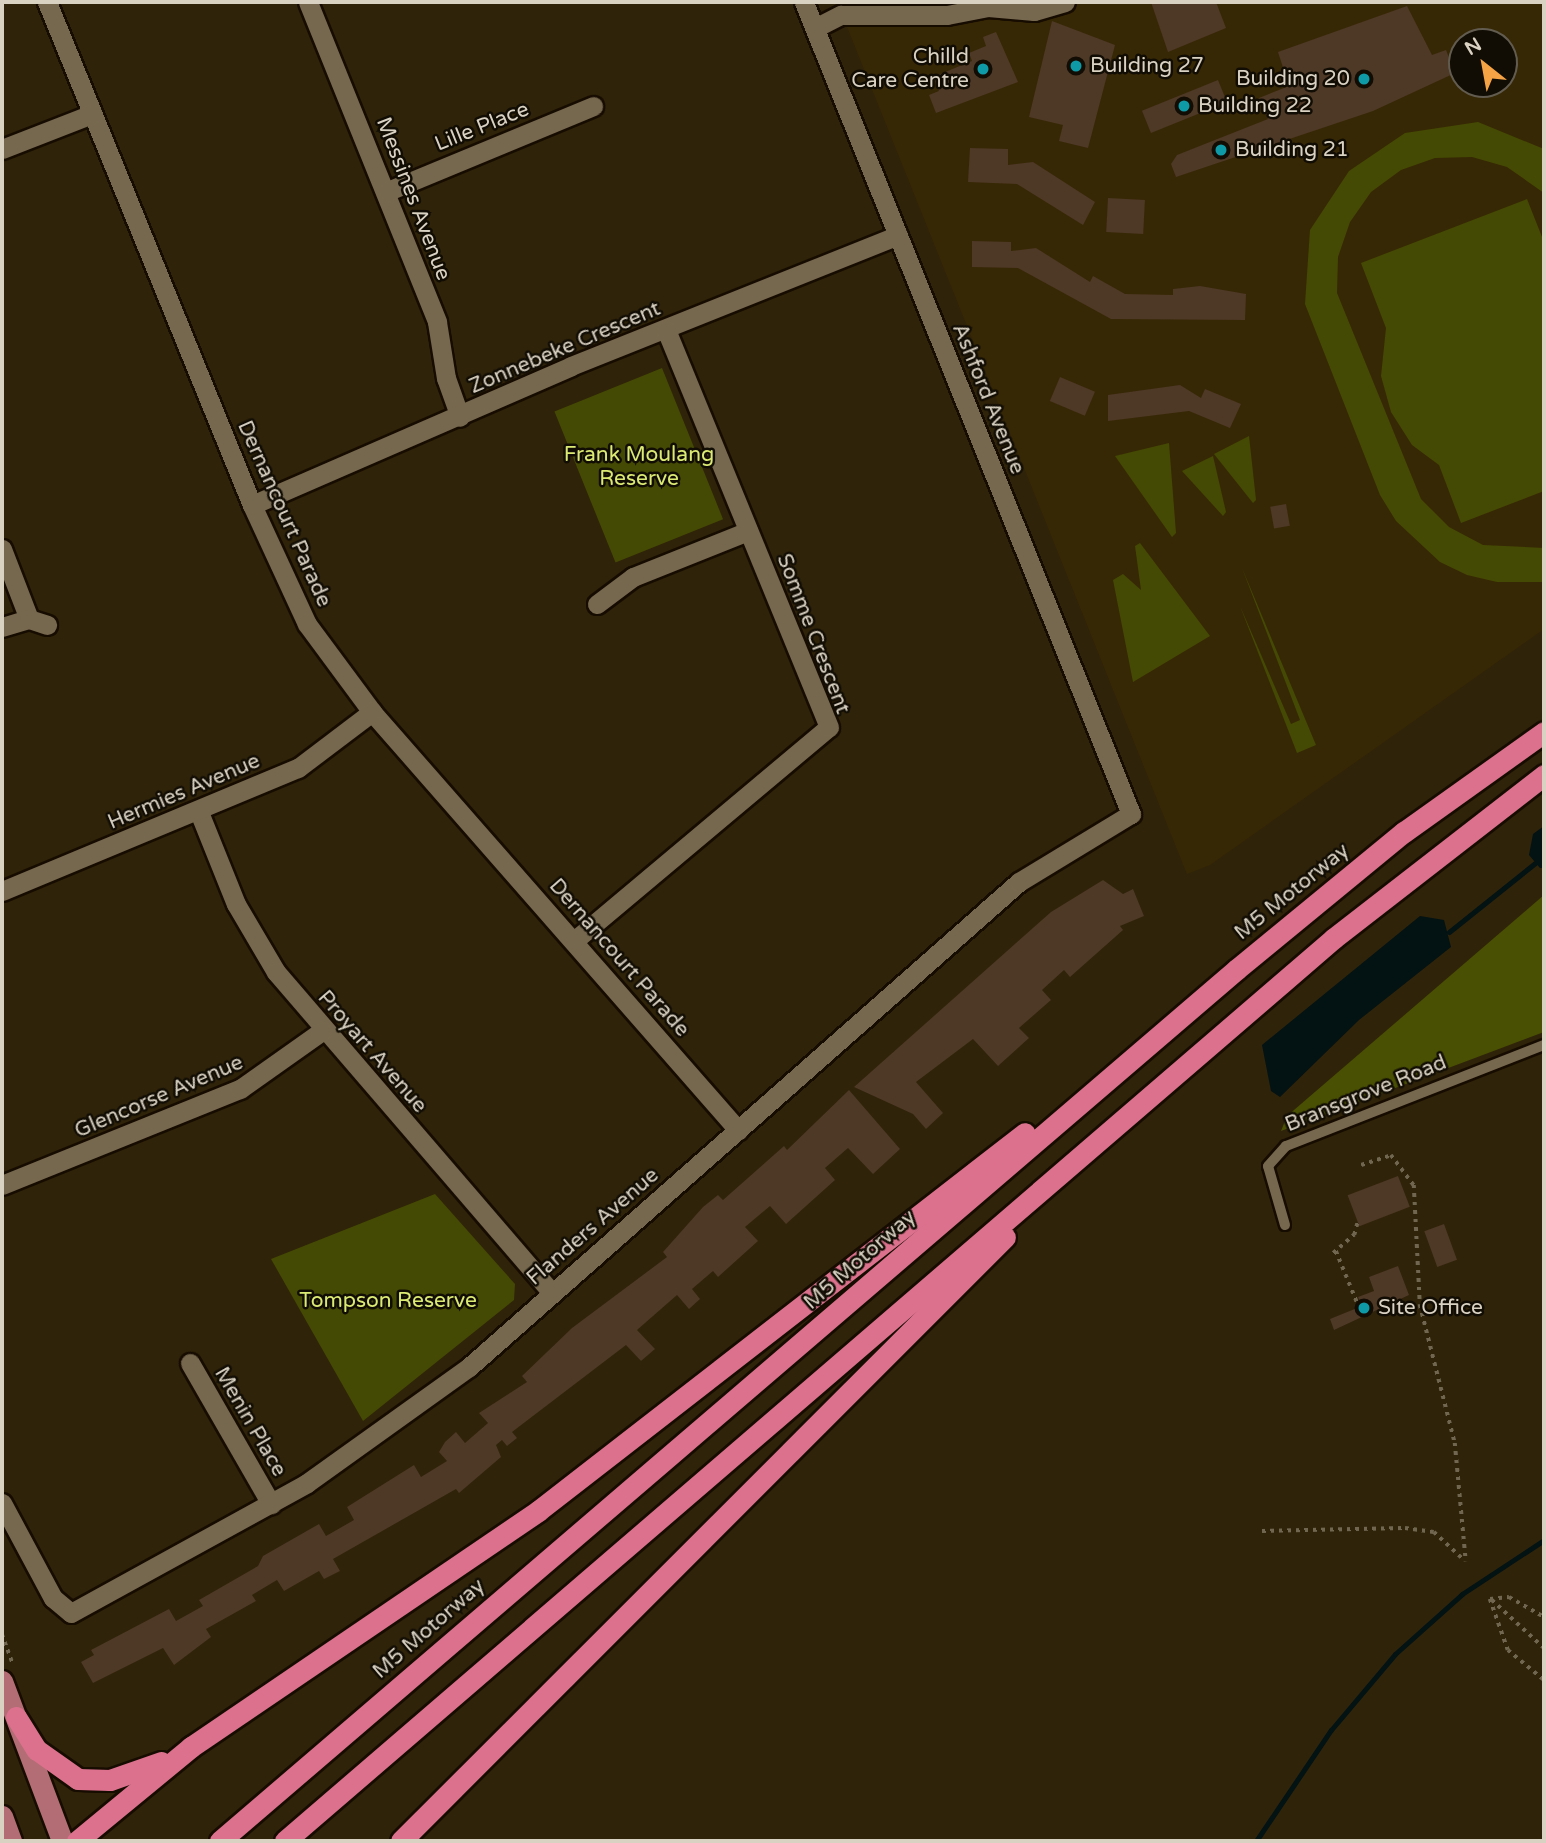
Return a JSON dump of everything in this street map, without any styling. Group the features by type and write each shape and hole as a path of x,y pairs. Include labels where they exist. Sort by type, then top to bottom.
{"highway":[{"name":"M5 Motorway","path":"220,1841 1237,969 1404,831 1544,732"},
{"path":"285,1841 1154,1091 1438,851 1544,775"},
{"path":"77,1841 191,1746 528,1518 1237,969"},
{"path":"401,1841 811,1425 1154,1091"},
{"path":"16,1717 37,1750 78,1779 110,1780 191,1746"}],"main road":[{"path":"2,1681 62,1841"},
{"path":"2,1815 11,1841"}],"street":[{"name":"Dernancourt Parade","path":"47,2 252,505 307,624 372,712 575,940 738,1130"},
{"name":"Messines Avenue","path":"308,2 388,191 437,322 446,378 460,418"},
{"name":"Ashford Avenue","path":"804,2 1131,814"},
{"path":"815,28 841,15 947,15 988,7 1034,11 1065,2"},
{"name":"Lille Place","path":"388,191 593,106"},
{"path":"2,149 92,114"},
{"name":"Zonnebeke Crescent","path":"252,505 898,235"},
{"name":"Somme Crescent","path":"575,940 829,727 666,330"},
{"path":"597,604 633,577 748,531"},
{"path":"2,550 38,622 2,627"},
{"name":"Hermies Avenue","path":"2,891 199,812 298,768 372,712"},
{"name":"Proyart Avenue","path":"199,812 236,904 275,972 322,1031 552,1293"},
{"name":"Flanders Avenue","path":"2,1503 54,1598 64,1611 80,1611 271,1504 403,1420 552,1293 1019,883 1131,814"},
{"name":"Glencorse Avenue","path":"2,1185 248,1085 322,1031"},
{"name":"Menin Place","path":"190,1363 271,1504"}],"lane":[{"name":"Bransgrove Road","path":"1285,1226 1268,1166 1286,1146 1544,1045"}],"path":[{"path":"1262,1531 1405,1528 1434,1532 1466,1561 1455,1443 1420,1305 1414,1185 1391,1155 1361,1166"},
{"path":"1358,1220 1354,1235 1334,1252 1359,1307"},
{"path":"1490,1599 1509,1597 1544,1616"},
{"path":"1490,1599 1544,1648"},
{"path":"1490,1599 1508,1650 1544,1680"}],"shaded area":[{"path":"837,2 1544,2 1544,629 1210,865 1187,874"},
{"path":"1544,826 1544,868 1540,868 1529,855 1533,834"},
{"path":"1420,916 1444,920 1451,947 1359,1020 1280,1097 1271,1091 1262,1045"}],"green space":[{"path":"1478,122 1544,149 1544,193 1507,167 1472,157 1435,158 1401,170 1371,192 1350,222 1338,257 1337,293 1421,499 1449,527 1483,545 1544,548 1544,582 1497,582 1467,575 1440,562 1396,521 1380,495 1305,304 1310,230 1349,171 1405,133"},
{"path":"1527,199 1544,242 1544,491 1461,523 1439,465 1412,445 1391,412 1381,376 1386,328 1361,263"},
{"name":"Frank Moulang Reserve","path":"662,368 723,519 616,563 554,411"},
{"path":"1249,436 1256,500 1253,503 1214,454"},
{"path":"1169,443 1176,533 1172,537 1115,456"},
{"path":"1213,456 1226,512 1223,516 1182,471"},
{"path":"1140,543 1210,636 1133,682 1113,580 1123,574 1141,590 1135,546"},
{"path":"1242,568 1316,745 1297,753 1240,606 1291,724 1300,720"},
{"path":"1544,895 1544,1032 1281,1131 1287,1116"},
{"name":"Tompson Reserve","path":"435,1194 515,1284 514,1300 363,1421 271,1259"}],"building":[{"path":"1151,2 1216,2 1226,28 1168,52"},
{"name":"Building 20","path":"1407,6 1432,55 1446,50 1448,76 1373,111 1176,177 1171,164 1177,155 1268,119 1259,98 1289,86 1278,52"},
{"name":"Building 27","path":"1052,21 1115,45 1088,148 1059,141 1063,125 1029,117"},
{"name":"Chilld Care Centre","path":"996,32 1018,82 936,113 929,95 939,91 933,77 972,61 969,53 986,46 983,37"},
{"name":"Building 22","path":"1218,80 1227,102 1151,133 1142,111"},
{"path":"970,148 1008,149 1008,165 1033,162 1095,202 1083,225 1017,184 968,182"},
{"path":"1108,198 1145,200 1143,234 1106,232"},
{"path":"972,241 1011,242 1011,251 1036,248 1090,282 1093,276 1125,294 1173,295 1173,289 1200,286 1246,294 1245,320 1111,319 1018,268 972,267"},
{"path":"1060,377 1095,392 1085,416 1050,401"},
{"path":"1180,385 1201,398 1205,389 1241,404 1230,428 1189,411 1108,421 1108,395"},
{"path":"1286,504 1290,526 1274,528 1270,507"},
{"path":"1103,880 1123,894 1133,889 1144,916 1120,926 1123,930 1070,977 1064,970 1042,990 1051,1000 1019,1028 1029,1038 998,1066 973,1039 916,1082 943,1113 926,1129 913,1114 854,1087 1051,912"},
{"path":"849,1090 900,1149 873,1174 848,1148 825,1168 835,1180 786,1224 770,1206 745,1227 758,1241 718,1277 713,1271 692,1289 700,1299 689,1309 677,1295 637,1330 655,1349 641,1361 626,1345 512,1432 517,1438 507,1446 502,1440 496,1445 501,1457 459,1493 456,1489 333,1559 340,1571 324,1579 319,1571 284,1591 277,1580 252,1595 256,1601 206,1629 211,1637 174,1665 163,1648 93,1683 81,1662 94,1655 91,1650 169,1609 176,1621 203,1606 199,1600 258,1566 263,1556 319,1524 326,1536 354,1520 347,1507 414,1465 421,1477 447,1461 439,1452 445,1442 456,1432 465,1443 488,1423 479,1413 527,1382 522,1376 572,1328 667,1257 663,1252 703,1207 718,1195 723,1200 784,1146 787,1150"},
{"path":"1398,1176 1410,1207 1359,1226 1348,1195"},
{"path":"1444,1224 1457,1260 1437,1267 1424,1231"},
{"path":"1398,1266 1409,1295 1334,1330 1330,1319 1362,1306 1358,1297 1374,1291 1369,1277"}],"waterway":[{"path":"1449,932 1535,863"},
{"path":"1256,1841 1331,1730 1395,1654 1462,1594 1544,1540"}],"place":[{"name":"Building 27","path":"1076,66"},
{"name":"Chilld Care Centre","path":"983,69"},
{"name":"Building 20","path":"1364,79"},
{"name":"Building 22","path":"1184,106"},
{"name":"Building 21","path":"1221,150"},
{"name":"Site Office","path":"1364,1308"}]}
